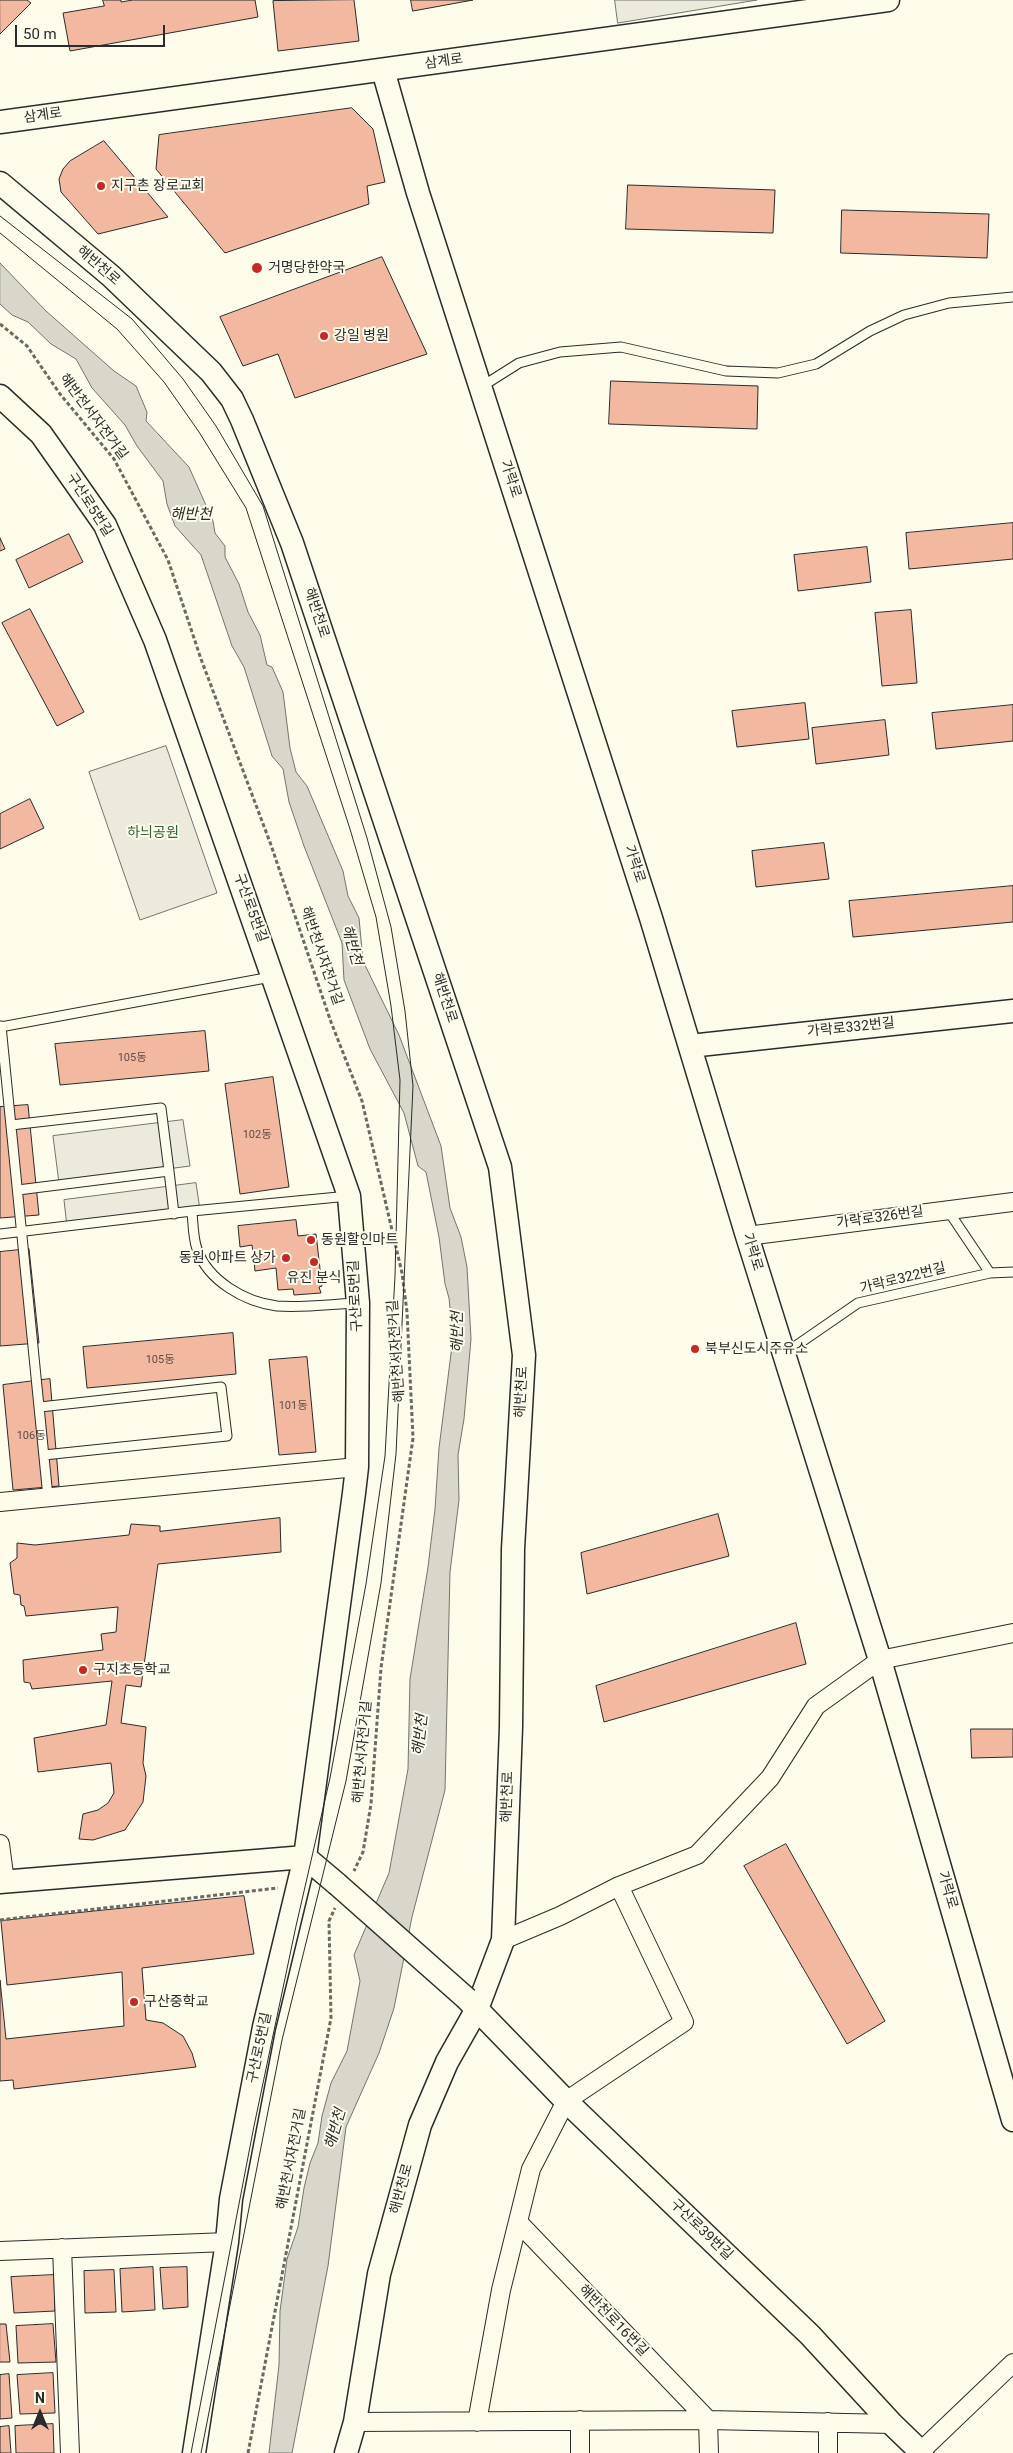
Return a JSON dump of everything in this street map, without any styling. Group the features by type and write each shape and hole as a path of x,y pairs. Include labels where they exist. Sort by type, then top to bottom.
{"street":[{"name":"삼계로","path":"0,122 383,70 850,3 888,0"},
{"name":"가락로","path":"383,70 418,193 648,908 747,1236 880,1660 1013,2120"},
{"name":"해반천로","path":"0,183 111,276 211,372 235,406 292,543 500,1167 524,1355 513,1549 510,1727 503,1940 472,2004 420,2125 380,2274 355,2422 346,2453"},
{"name":"구산로5번길","path":"0,396 41,434 105,524 155,640 274,976 349,1196 358,1303 357,1467 306,1856 264,2027 231,2199 227,2242 194,2453"},
{"name":"가락로332번길","path":"690,1046 1013,1011"},
{"name":"가락로326번길","path":"747,1236 1013,1202"},
{"path":"0,1502 357,1467"},
{"path":"503,1940 560,1916 619,1886 697,1854 770,1778 816,1706 880,1660 1013,1633"},
{"path":"0,1844 2,1882 306,1856"},
{"name":"구산로39번길","path":"306,1856 472,2004 566,2101 810,2336 892,2424 922,2452"},
{"path":"478,2422 501,2290 531,2169 566,2101 684,2022 619,1886"},
{"name":"해반천로16번길","path":"518,2222 708,2420"},
{"path":"0,2251 227,2242"},
{"path":"62,2248 70,2453"},
{"path":"922,2452 1013,2363"},
{"path":"580,2420 580,2453"},
{"path":"355,2422 708,2420 892,2424"},
{"path":"708,2420 708,2453"},
{"path":"828,2422 828,2453"}],"lane":[{"path":"480,387 519,363 560,352 621,348 726,371 778,374 816,364 870,331 904,315 949,303 1013,297"},
{"path":"48,1497 1,1027 274,976"},
{"path":"11,1125 161,1108 174,1214"},
{"path":"18,1190 169,1171"},
{"path":"0,1234 192,1211 349,1196"},
{"path":"947,1209 990,1273"},
{"path":"192,1211 197,1248 204,1265 222,1284 245,1297 276,1306 358,1303"},
{"name":"가락로322번길","path":"784,1354 858,1303 990,1273 1013,1272"},
{"path":"40,1406 221,1387 227,1436 44,1456"}],"path":[{"name":"해반천서자전거길","path":"0,324 27,346 60,394 114,459 168,560 202,659 271,845 331,1022 362,1101 402,1273 413,1438 381,1668 371,1804 363,1852 342,1889 329,1922 331,2018 248,2453"},
{"path":"0,1920 282,1888"}],"green space":[{"path":"615,0 757,0 618,23"},
{"name":"하늬공원","path":"166,746 217,893 140,920 89,772"}],"shaded area":[{"path":"183,1120 190,1166 59,1183 53,1136"},
{"path":"196,1183 200,1210 67,1227 64,1200"}],"water":[{"name":"해반천","path":"0,263 46,311 114,371 136,386 147,412 146,421 189,467 213,521 215,533 225,546 225,557 239,584 248,612 260,635 267,665 272,667 283,692 290,748 296,772 307,786 343,871 348,896 359,918 363,961 399,1035 441,1146 450,1208 461,1237 467,1267 471,1339 464,1419 458,1455 459,1500 450,1572 445,1790 412,1917 394,2008 379,2053 346,2127 328,2266 292,2453 269,2453 279,2365 280,2311 287,2259 298,2227 304,2188 310,2163 318,2143 322,2116 331,2083 347,2051 360,1981 354,1955 389,1873 408,1769 410,1679 428,1567 435,1509 439,1448 453,1338 449,1298 426,1172 418,1166 404,1113 370,1049 344,980 342,943 289,802 283,769 272,756 244,667 232,646 201,555 175,526 167,504 163,481 137,446 125,425 92,388 76,359 51,344 28,322 12,315 0,304"}],"building":[{"path":"0,0 27,0 31,3 0,34"},
{"path":"103,0 121,0 121,2 133,0 255,0 258,17 70,51 63,13 104,6"},
{"path":"354,0 359,41 278,51 273,1"},
{"path":"411,0 473,0 413,11"},
{"path":"352,108 373,129 385,182 367,186 369,204 225,253 156,169 159,135"},
{"name":"지구촌 장로교회","path":"104,141 168,217 98,234 61,192 59,179 63,169 70,161"},
{"path":"628,185 775,190 773,233 626,229"},
{"path":"842,210 989,214 987,258 841,253"},
{"name":"강일 병원","path":"382,257 427,354 295,398 278,354 243,366 220,317"},
{"path":"611,381 758,386 757,429 609,424"},
{"path":"1013,523 1013,559 909,569 906,533"},
{"path":"69,534 83,562 29,588 16,560"},
{"path":"0,538 5,549 0,551"},
{"path":"867,547 871,582 798,591 794,555"},
{"path":"30,609 84,712 57,726 2,623"},
{"path":"911,610 917,683 882,686 875,613"},
{"path":"805,703 809,739 737,747 732,711"},
{"path":"1013,705 1013,741 936,749 932,713"},
{"path":"885,720 889,755 816,764 812,728"},
{"path":"30,799 44,828 0,849 0,814"},
{"path":"824,843 829,879 756,887 752,851"},
{"path":"1013,886 1013,922 853,937 849,901"},
{"path":"205,1031 209,1071 60,1085 55,1044"},
{"path":"273,1077 289,1187 240,1194 225,1084"},
{"path":"28,1105 39,1215 0,1218 0,1107"},
{"name":"동원 아파트 상가","path":"296,1220 298,1236 316,1234 322,1286 319,1287 321,1293 294,1295 293,1289 278,1290 276,1268 255,1271 252,1245 240,1247 238,1226"},
{"path":"29,1249 39,1343 0,1346 0,1252"},
{"path":"233,1333 236,1374 87,1388 83,1347"},
{"path":"307,1357 316,1452 279,1455 269,1360"},
{"path":"50,1379 59,1486 13,1490 3,1385"},
{"path":"718,1514 729,1556 587,1594 581,1553"},
{"name":"구지초등학교","path":"280,1518 281,1552 158,1564 141,1687 126,1685 121,1723 146,1727 143,1763 146,1776 143,1802 125,1830 93,1840 79,1839 83,1814 98,1810 108,1803 114,1793 111,1763 38,1772 34,1738 106,1725 112,1681 32,1689 30,1683 24,1682 23,1660 103,1650 101,1634 116,1632 118,1607 26,1616 24,1606 21,1605 20,1595 14,1594 10,1563 17,1558 17,1543 35,1545 129,1535 131,1524 160,1526 160,1531"},
{"path":"796,1623 806,1664 604,1722 596,1686"},
{"path":"971,1729 1013,1729 1013,1757 972,1758"},
{"path":"786,1844 885,2021 847,2044 744,1866"},
{"name":"구산중학교","path":"244,1896 254,1954 142,1968 146,2020 163,2023 183,2036 192,2053 196,2067 14,2089 13,2080 0,2081 0,1980 6,2039 124,2026 122,1972 7,1985 1,1921"},
{"path":"153,2267 155,2310 122,2312 120,2269"},
{"path":"187,2267 188,2307 163,2309 160,2268"},
{"path":"114,2270 116,2312 85,2313 84,2271"},
{"path":"54,2275 55,2311 14,2313 11,2277"},
{"path":"0,2324 6,2324 10,2362 0,2362"},
{"path":"53,2324 56,2362 18,2363 16,2326"},
{"path":"53,2373 55,2413 20,2414 17,2375"},
{"path":"9,2374 12,2418 0,2419 0,2375"},
{"path":"53,2424 54,2453 16,2453 15,2426"},
{"path":"9,2426 11,2453 0,2453 0,2427"}],"tram line":[{"path":"0,216 132,319 183,379 216,426 263,506 367,838 391,927 405,1011 413,1086 396,1454 381,1583 346,1781 282,2040 201,2453"},
{"path":"0,233 117,329 164,382 199,432 246,508 350,829 376,917 391,1006 400,1080 395,1276 385,1456 366,1584 330,1778 296,1926 254,2126 191,2453"}],"place":[{"name":"지구촌 장로교회","path":"101,186"},
{"name":"거명당한약국","path":"257,268"},
{"name":"강일 병원","path":"324,336"},
{"name":"동원할인마트","path":"311,1240"},
{"name":"동원 아파트 상가","path":"286,1258"},
{"name":"유진 분식","path":"314,1262"},
{"name":"북부신도시주유소","path":"695,1349"},
{"name":"구지초등학교","path":"83,1670"},
{"name":"구산중학교","path":"134,2002"}]}
